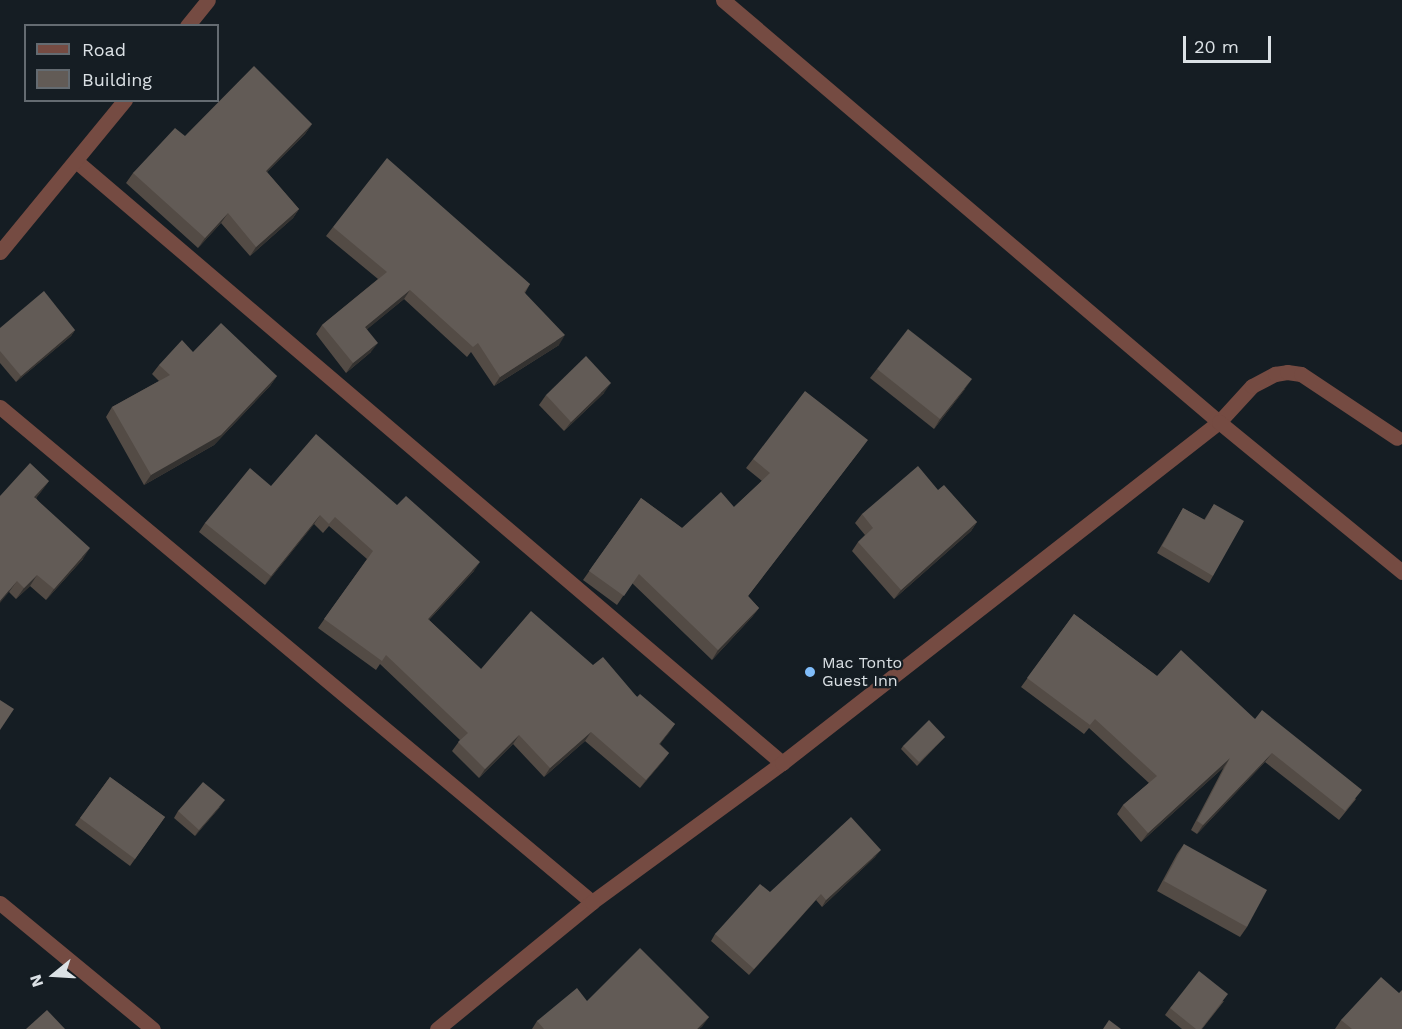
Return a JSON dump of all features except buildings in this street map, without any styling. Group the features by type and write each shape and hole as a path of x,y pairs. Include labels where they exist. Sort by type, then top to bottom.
{"street":[{"path":"189,24 208,0"},
{"path":"723,0 1219,422 1402,572"},
{"path":"0,252 123,102"},
{"path":"76,161 782,763"},
{"path":"437,1029 592,902 782,763 1219,422 1252,386 1275,374 1287,372 1301,374 1397,438"},
{"path":"0,407 592,902"},
{"path":"0,903 153,1029"}],"place":[{"name":"Mac Tonto Guest Inn","path":"810,672"}]}
